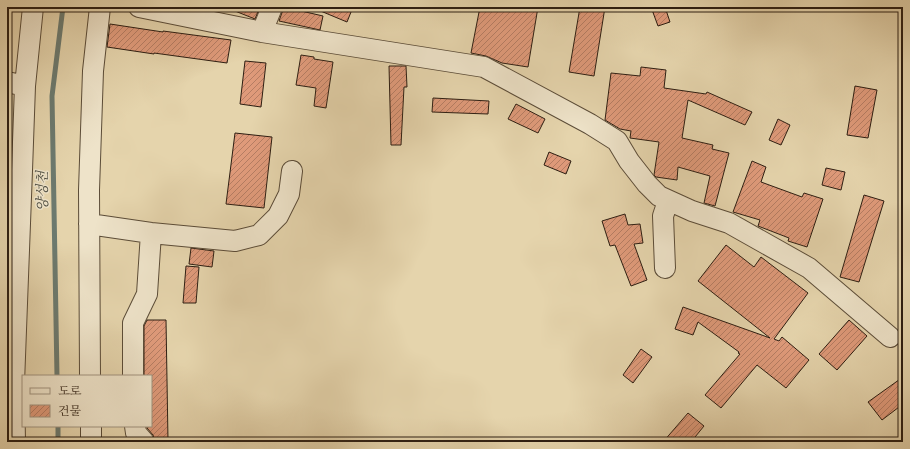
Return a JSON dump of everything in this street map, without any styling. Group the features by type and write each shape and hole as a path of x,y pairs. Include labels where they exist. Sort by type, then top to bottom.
{"street":[{"path":"15,442 16,84 33,7"},
{"path":"90,375 89,224 93,71 100,7"},
{"path":"139,7 262,32 484,67 590,124 616,141 647,184 659,196 692,211 729,223 809,268 890,338"},
{"path":"262,32 272,7"},
{"path":"89,224 151,233 235,241 259,235 278,216 289,194 292,171"},
{"path":"665,268 663,216 668,200"},
{"path":"134,375 133,323 147,294 151,233"},
{"path":"91,427 91,442"},
{"path":"135,427 136,433 144,442"}],"building":[{"path":"225,7 260,7 255,19"},
{"path":"284,7 323,16 320,30 279,21"},
{"path":"311,7 353,7 347,22"},
{"path":"480,7 538,7 528,67 502,63 486,56 471,53"},
{"path":"580,7 605,7 594,76 569,72"},
{"path":"651,7 665,7 670,22 658,26"},
{"path":"110,24 231,40 227,63 107,47"},
{"path":"301,55 333,62 326,108 314,106 316,88 296,85"},
{"path":"245,61 266,63 261,107 240,104"},
{"path":"389,66 406,66 407,87 404,87 401,145 391,145"},
{"path":"641,67 666,70 664,88 706,94 707,92 752,112 745,125 688,100 682,138 713,145 712,149 729,153 715,206 704,203 710,176 678,167 677,180 656,177 654,175 659,142 630,138 631,131 620,129 605,120 611,73 640,76"},
{"path":"855,86 877,90 868,138 847,135"},
{"path":"433,98 489,101 488,114 432,112"},
{"path":"516,104 545,119 538,133 508,119"},
{"path":"778,119 790,125 781,145 769,140"},
{"path":"235,133 272,137 264,208 226,204"},
{"path":"549,152 571,161 566,174 544,165"},
{"path":"752,161 766,167 761,182 802,197 804,193 823,199 807,247 788,241 789,238 758,226 760,220 733,212"},
{"path":"826,168 845,172 841,190 822,185"},
{"path":"864,195 884,201 859,282 840,277"},
{"path":"625,214 628,225 640,224 643,243 634,244 647,280 631,286 615,245 610,246 602,221"},
{"path":"726,245 754,267 761,257 808,293 774,339 779,341 782,337 809,360 786,388 757,365 721,408 705,395 740,354 738,353 739,352 698,322 693,335 675,329 683,307 770,338 698,281"},
{"path":"191,248 214,251 212,267 189,264"},
{"path":"186,266 199,267 196,303 183,303"},
{"path":"147,320 166,320 168,441 155,442 153,435 147,428 152,427 152,375 144,375 144,326"},
{"path":"849,320 867,336 837,370 819,354"},
{"path":"641,349 652,357 633,383 623,375"},
{"path":"903,377 903,404 882,420 868,402"},
{"path":"688,413 704,426 691,442 663,442"}],"waterway":[{"name":"양성천","path":"57,375 52,96 63,7"},
{"name":"양성천","path":"58,427 58,442"}]}
